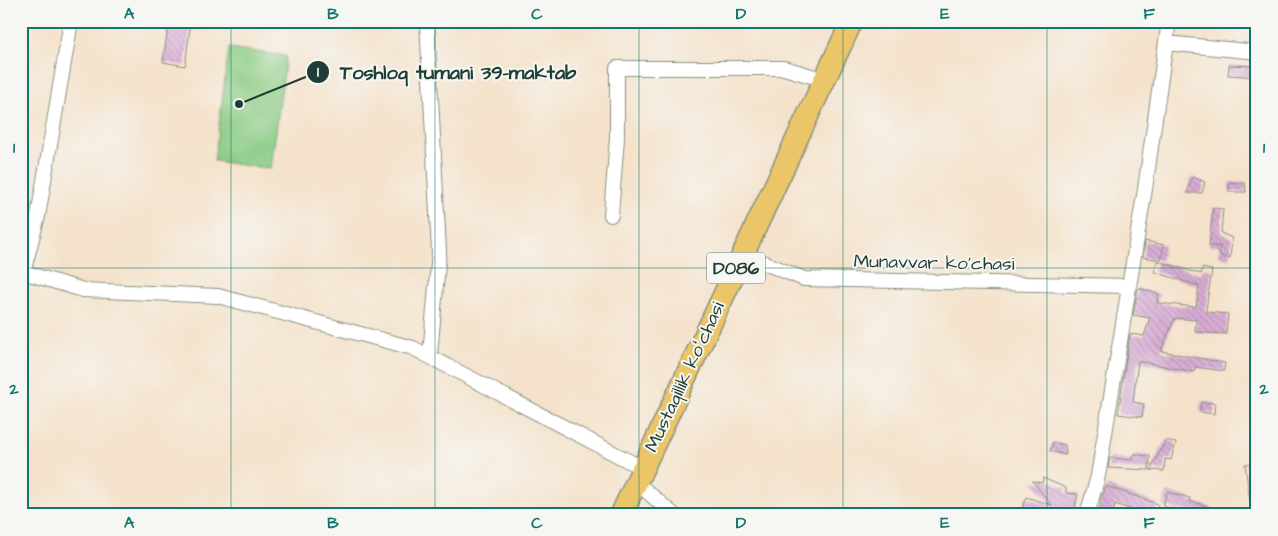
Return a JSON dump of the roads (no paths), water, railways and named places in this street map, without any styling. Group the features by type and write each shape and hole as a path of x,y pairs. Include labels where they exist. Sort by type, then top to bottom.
{"main road":[{"name":"Mustaqillik koʻchasi","path":"620,515 852,21"}],"street":[{"path":"71,21 38,216 22,276 84,290 218,296 413,348 430,355 639,475 674,515"},
{"path":"427,21 439,252 430,355"},
{"path":"1087,515 1098,476 1169,21"},
{"path":"1166,43 1257,52"},
{"path":"611,215 617,138 617,68 784,68 825,80"},
{"name":"Munavvar ko'chasi","path":"743,254 804,279 1129,286"}],"place":[{"name":"Toshloq tumani 39-maktab","path":"239,104"}]}
